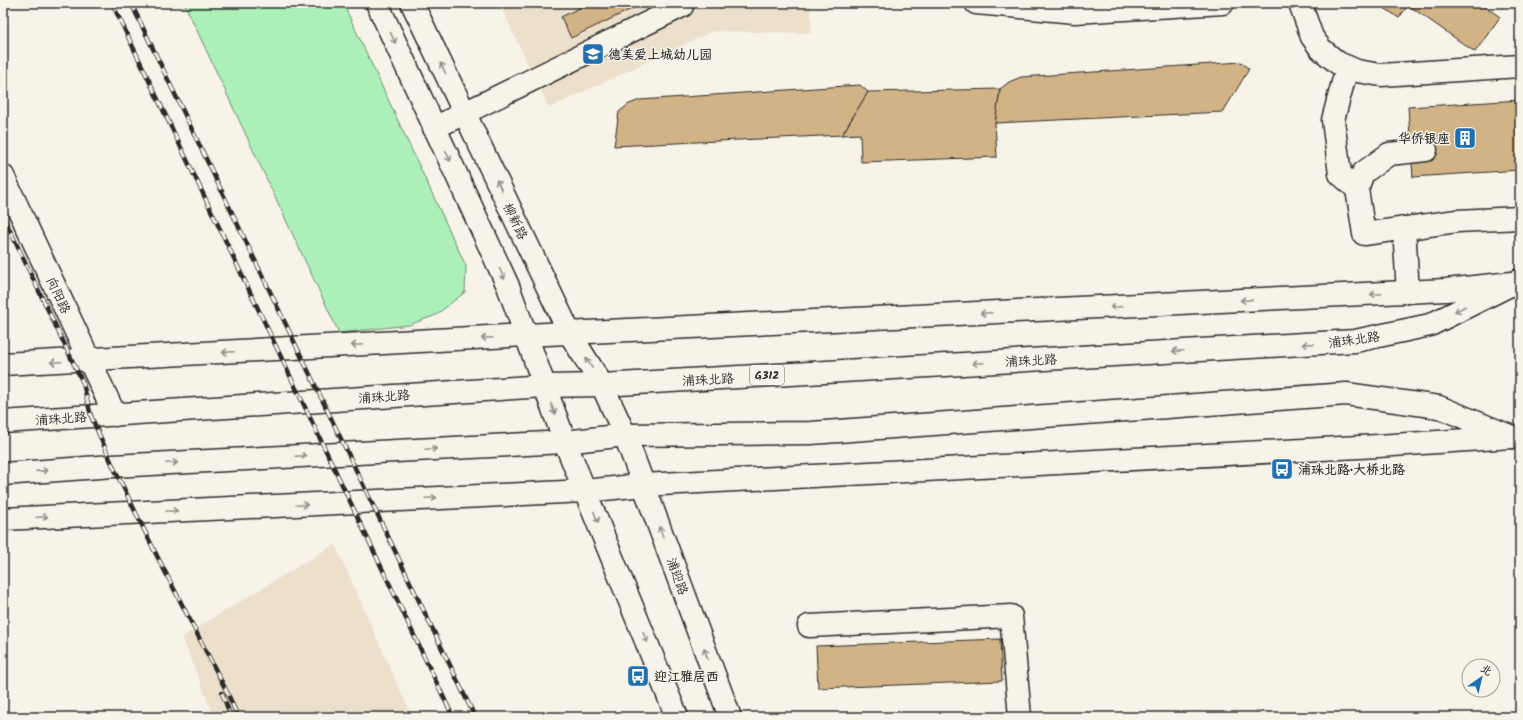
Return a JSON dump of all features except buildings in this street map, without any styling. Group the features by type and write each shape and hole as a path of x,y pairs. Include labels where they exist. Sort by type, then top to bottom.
{"main road":[{"path":"377,3 508,286 565,442 677,717"},
{"name":"柳新路","path":"412,3 570,334 602,385 625,435"},
{"path":"976,3 1075,12 1223,3"},
{"path":"1300,3 1312,37 1321,49 1338,63 1357,71 1381,75 1520,66"},
{"path":"434,128 682,6"},
{"path":"1347,67 1333,120 1340,174 1358,189"},
{"path":"1426,150 1389,154 1363,173 1358,189 1364,234 1457,221 1520,218"},
{"name":"向阳路","path":"3,176 115,415"},
{"path":"1404,228 1408,292"},
{"path":"3,364 526,335 1446,290 1516,281"},
{"name":"浦珠北路","path":"3,422 544,386 602,385 1355,341 1430,325 1516,281"},
{"path":"3,474 113,466 565,442 625,435 811,433 1346,394 1439,407 1516,437"},
{"name":"浦迎路","path":"625,435 730,717"},
{"path":"3,519 585,491 644,484 1362,447 1516,437"},
{"path":"809,626 1011,616 1020,717"}],"shaded area":[{"name":"德美爱上城幼儿园","path":"499,3 811,3 811,33 713,31 549,108"},
{"path":"335,544 412,717 214,717 182,637"}],"green space":[{"path":"184,3 343,3 466,266 465,292 436,315 409,325 339,333"}],"railway":[{"path":"112,3 453,717"},
{"path":"131,3 475,717"},
{"path":"3,216 83,383 91,416 113,466 155,552 227,692 238,717"},
{"path":"222,693 231,717"}],"place":[{"name":"德美爱上城幼儿园","path":"593,54"},
{"name":"华侨银座","path":"1465,138"},
{"name":"浦珠北路·大桥北路","path":"1282,469"},
{"name":"迎江雅居西","path":"638,676"}]}
